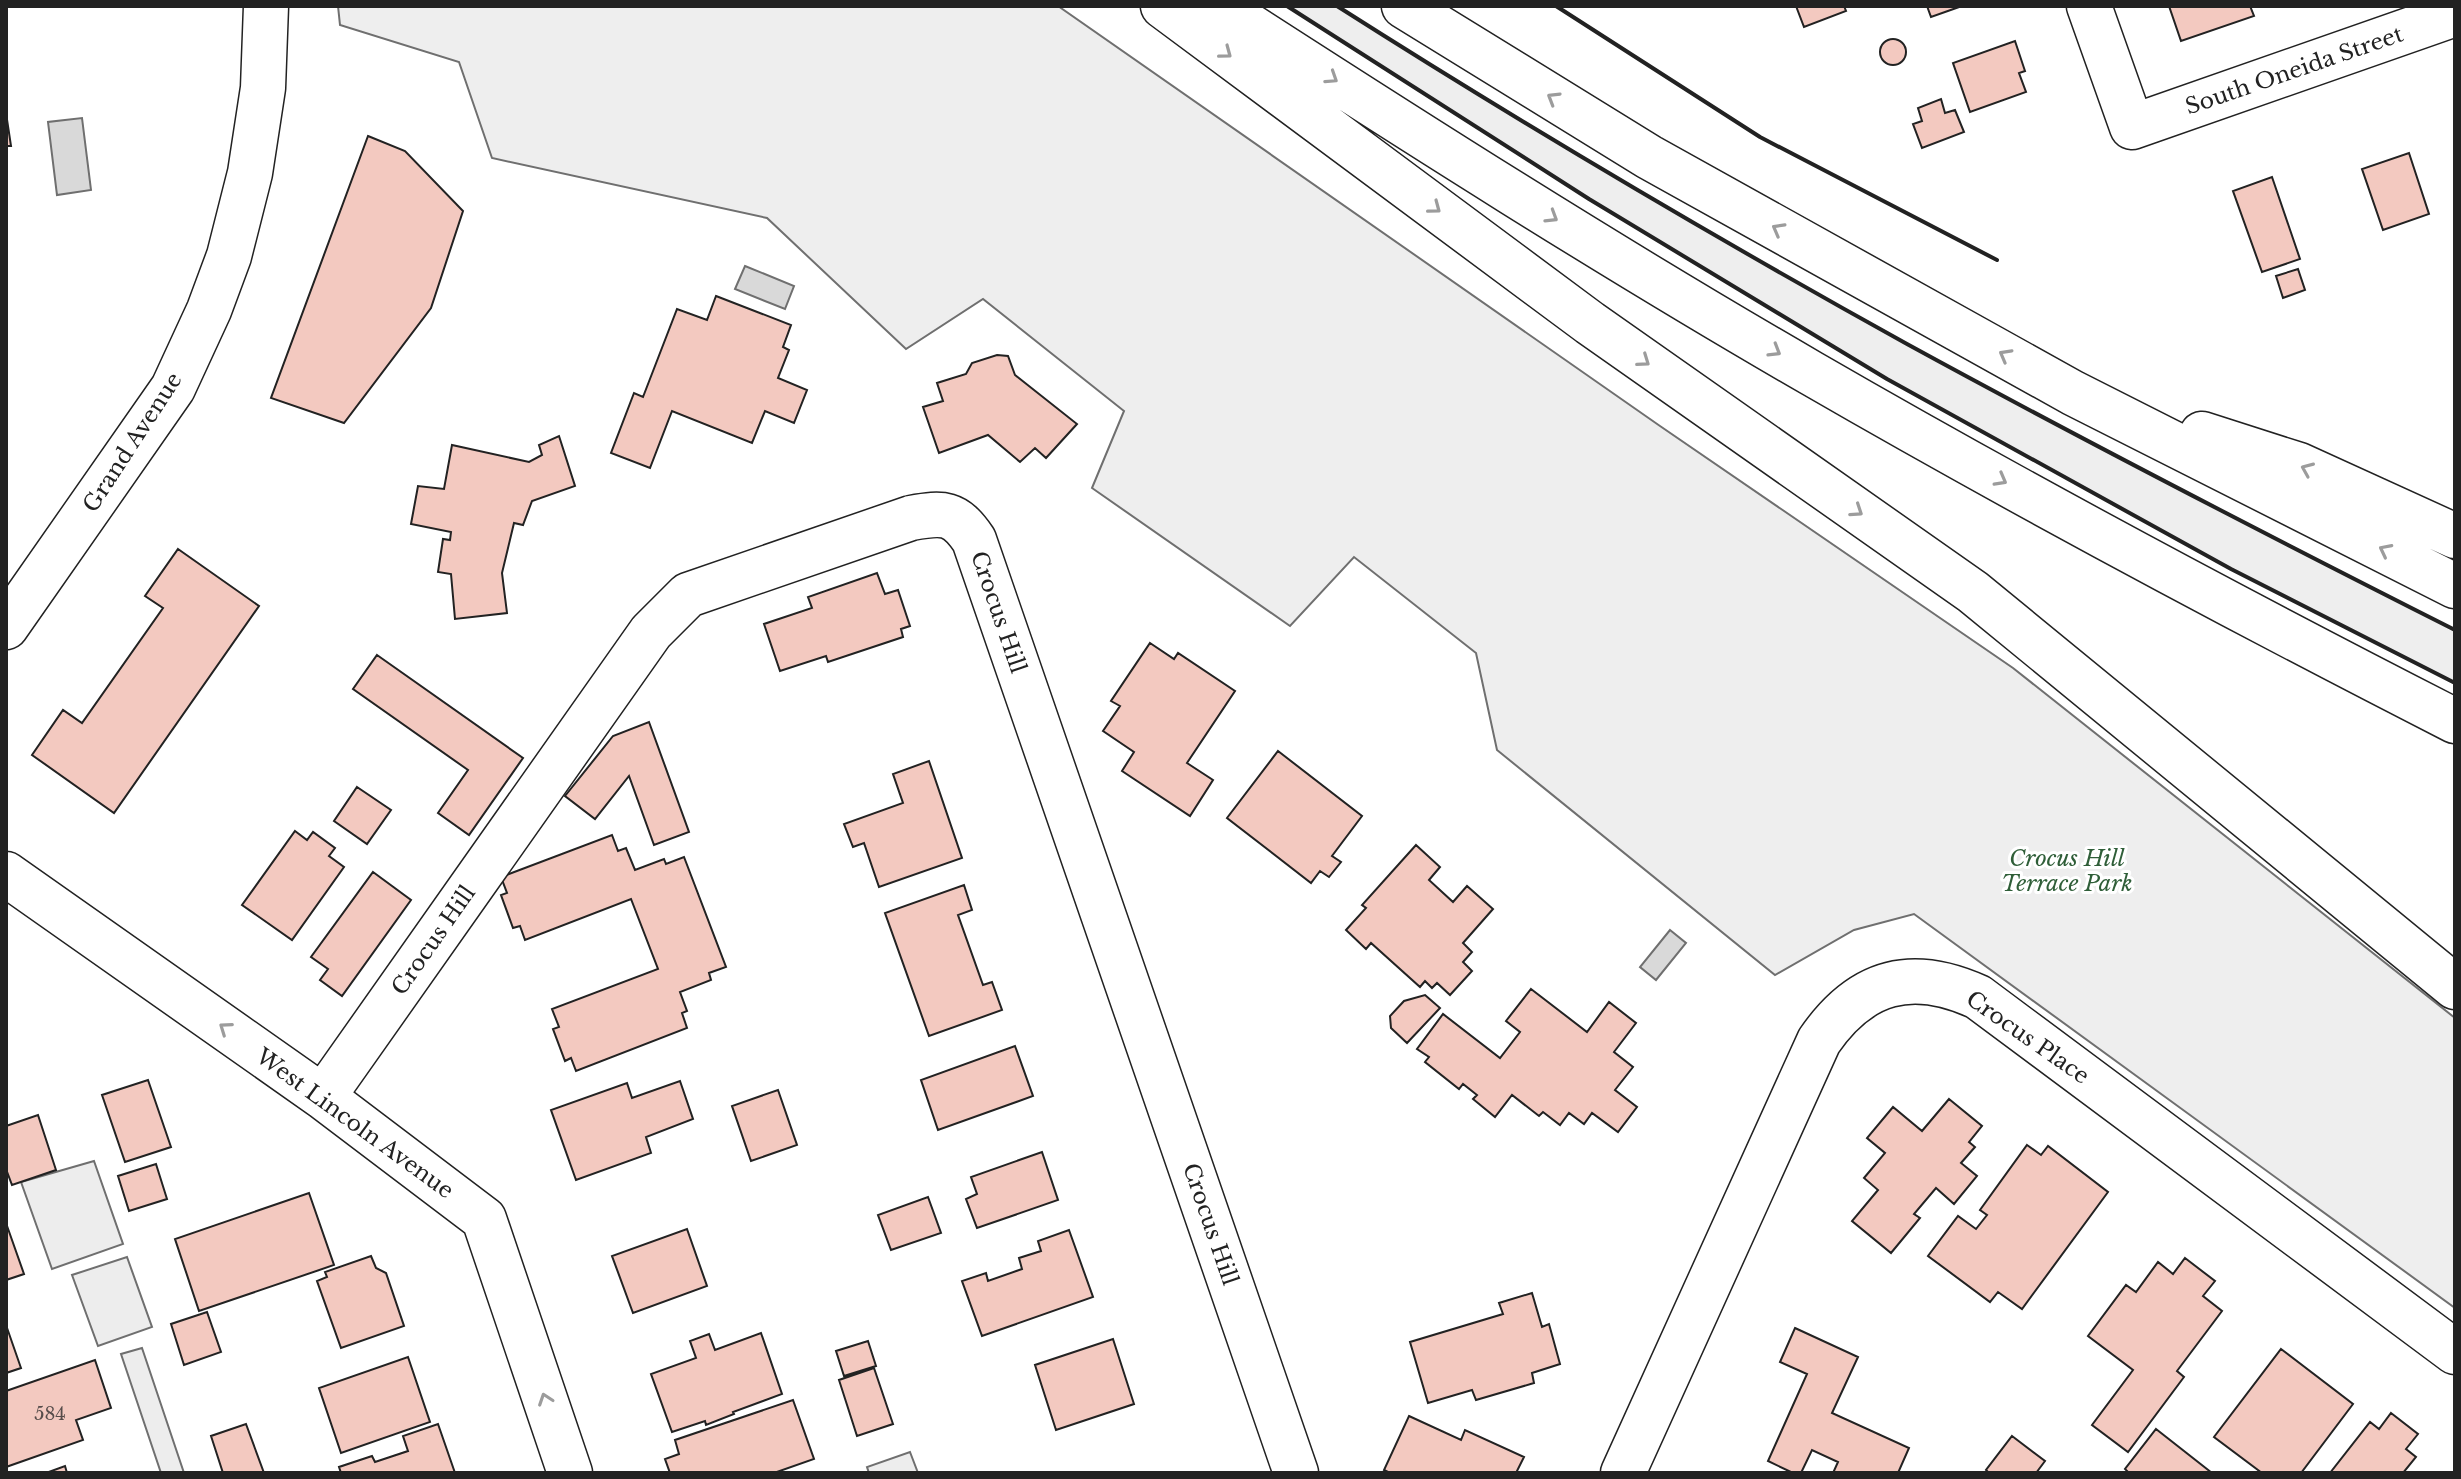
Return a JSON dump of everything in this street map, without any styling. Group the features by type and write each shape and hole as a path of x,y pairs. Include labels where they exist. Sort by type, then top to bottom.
{"main road":[{"name":"Grand Avenue","path":"6,627 173,388 209,310 229,256 250,173 263,88 266,6"},
{"path":"1163,6 1590,323 1973,592 2455,987"},
{"path":"1219,6 1589,240 1798,365 2032,497 2455,721"},
{"path":"1404,6 1649,157 2073,393 2455,586"},
{"name":"South Oneida Street","path":"2089,6 2132,127 2455,14"},
{"path":"2073,393 2299,465 2455,536"},
{"name":"Crocus Hill","path":"323,1097 651,632 688,595 911,518 947,514 963,525 974,540 1296,1473"},
{"name":"West Lincoln Avenue","path":"6,874 323,1097 484,1219 570,1473"},
{"name":"Crocus Place","path":"1623,1473 1819,1041 1844,1009 1868,993 1895,983 1923,981 1952,985 1978,997 2455,1352"}],"green space":[{"name":"Crocus Hill Terrace Park","path":"338,6 1058,6 2013,668 2455,1018 2455,1308 1914,914 1854,930 1775,975 1497,750 1476,653 1354,557 1290,626 1092,488 1124,411 983,299 906,349 767,218 492,158 459,62 340,25"},
{"path":"1287,6 1337,6 1620,179 1907,344 2455,630 2455,683 2231,569 1887,379 1589,199"}],"shaded area":[{"path":"82,118 91,190 57,195 48,122"},
{"path":"745,266 794,286 785,309 735,289"},
{"path":"1670,930 1686,943 1656,980 1640,967"},
{"path":"94,1161 123,1244 52,1269 21,1182"},
{"path":"127,1257 152,1327 98,1346 72,1275"},
{"path":"142,1348 184,1473 161,1473 121,1354"},
{"path":"910,1452 918,1473 869,1473 867,1467"}],"building":[{"path":"1796,6 1844,6 1846,11 1804,27"},
{"path":"1927,6 1962,6 1931,17"},
{"path":"2169,6 2250,6 2254,16 2181,41"},
{"path":"1893,39 1902,43 1906,52 1902,61 1893,65 1884,61 1880,52 1884,43"},
{"path":"2015,41 2025,71 2019,73 2026,92 1970,112 1953,63"},
{"path":"1941,99 1945,113 1955,110 1964,132 1922,148 1913,124 1922,121 1918,108"},
{"path":"6,113 11,146 6,146"},
{"path":"368,136 405,151 463,211 431,308 344,423 271,398"},
{"path":"2409,153 2429,214 2383,230 2362,169"},
{"path":"2272,177 2300,259 2262,272 2233,191"},
{"path":"2298,269 2305,290 2283,298 2276,276"},
{"path":"716,296 791,325 783,347 789,350 778,378 807,390 794,423 765,411 752,443 672,411 650,468 611,453 634,393 643,397 677,309 707,320"},
{"path":"997,355 1008,356 1015,375 1077,424 1046,458 1035,448 1020,462 988,435 939,453 923,407 943,401 937,383 966,374 972,363"},
{"path":"559,436 575,486 532,501 523,525 514,523 502,573 507,613 455,619 451,574 438,572 443,539 450,540 451,532 411,524 418,486 444,489 452,445 529,462 542,455 539,445"},
{"path":"178,549 259,606 114,813 32,755 63,710 82,723 163,608 145,596"},
{"path":"877,573 885,594 898,590 910,626 901,629 903,637 828,662 826,656 780,671 764,624 812,608 808,597"},
{"path":"1150,643 1174,659 1178,653 1235,691 1187,763 1213,780 1190,816 1122,771 1134,752 1103,731 1120,706 1111,701"},
{"path":"377,655 523,758 469,835 438,813 468,770 353,689"},
{"path":"649,722 689,832 654,845 629,776 595,819 565,796 613,736"},
{"path":"1278,751 1362,816 1332,856 1341,862 1329,877 1320,871 1311,883 1227,818"},
{"path":"929,761 962,858 879,887 864,843 853,847 844,824 903,803 893,774"},
{"path":"357,787 391,810 367,844 334,821"},
{"path":"295,831 307,840 313,832 335,848 329,856 344,867 292,940 242,905"},
{"path":"612,835 618,851 626,848 635,870 664,859 666,864 684,857 726,967 709,973 711,980 680,992 687,1011 682,1013 687,1028 576,1071 571,1058 565,1061 553,1029 559,1027 552,1009 658,969 631,899 525,940 520,926 513,928 501,895 507,893 501,877"},
{"path":"1416,845 1440,867 1429,880 1453,902 1467,886 1493,909 1463,943 1472,952 1463,962 1472,971 1450,995 1437,983 1432,988 1425,981 1420,987 1371,943 1366,949 1346,930 1366,908 1362,905"},
{"path":"373,872 411,900 342,996 320,980 328,969 311,957"},
{"path":"964,885 972,910 958,915 983,985 992,982 1002,1010 929,1036 885,913"},
{"path":"1531,989 1587,1032 1609,1002 1636,1023 1614,1052 1633,1067 1615,1090 1637,1107 1618,1132 1592,1113 1584,1124 1569,1113 1560,1125 1543,1112 1539,1116 1512,1095 1495,1117 1473,1099 1477,1095 1463,1084 1459,1089 1425,1062 1429,1057 1417,1049 1443,1014 1500,1058 1520,1032 1506,1021"},
{"path":"1425,995 1440,1008 1407,1043 1391,1028 1390,1016 1404,1001"},
{"path":"1015,1046 1033,1096 938,1130 921,1080"},
{"path":"148,1080 171,1147 125,1162 102,1095"},
{"path":"680,1081 693,1119 646,1137 651,1153 576,1180 551,1110 627,1083 632,1098"},
{"path":"778,1090 797,1145 751,1161 732,1106"},
{"path":"1949,1099 1982,1126 1969,1142 1975,1147 1961,1163 1977,1176 1954,1204 1936,1188 1914,1214 1920,1218 1891,1253 1852,1221 1878,1190 1864,1178 1885,1153 1867,1138 1893,1107 1922,1131"},
{"path":"38,1115 56,1170 12,1185 6,1169 6,1126"},
{"path":"2027,1145 2041,1155 2048,1146 2108,1192 2022,1309 1998,1292 1990,1302 1928,1256 1958,1216 1976,1229 1987,1215 1980,1210"},
{"path":"1042,1152 1058,1200 977,1228 966,1199 977,1194 971,1177"},
{"path":"156,1164 167,1199 129,1211 118,1176"},
{"path":"309,1193 334,1265 199,1311 175,1239"},
{"path":"928,1197 941,1233 891,1250 878,1215"},
{"path":"6,1223 24,1274 6,1280"},
{"path":"687,1229 707,1286 633,1313 612,1256"},
{"path":"1069,1230 1093,1297 982,1336 962,1281 986,1273 988,1281 1022,1269 1019,1258 1041,1251 1038,1241"},
{"path":"371,1256 376,1268 386,1273 404,1326 341,1348 317,1281 327,1277 325,1272"},
{"path":"2185,1258 2215,1281 2203,1296 2222,1311 2177,1371 2184,1377 2128,1452 2092,1425 2133,1370 2088,1336 2126,1285 2136,1292 2158,1262 2173,1274"},
{"path":"1532,1293 1542,1327 1549,1324 1560,1364 1532,1373 1534,1383 1476,1400 1472,1390 1428,1403 1410,1342 1503,1314 1499,1303"},
{"path":"207,1312 221,1352 184,1365 171,1324"},
{"path":"6,1325 21,1368 6,1373"},
{"path":"1795,1328 1858,1357 1832,1413 1909,1448 1898,1473 1833,1473 1838,1462 1812,1450 1801,1473 1793,1473 1768,1461 1807,1374 1780,1362"},
{"path":"761,1333 782,1394 706,1425 705,1421 672,1432 651,1374 696,1358 690,1341 709,1334 715,1350"},
{"path":"1113,1339 1134,1404 1056,1430 1035,1365"},
{"path":"868,1341 876,1366 844,1376 836,1351"},
{"path":"2281,1349 2353,1404 2301,1473 2262,1473 2214,1437"},
{"path":"408,1357 430,1422 341,1453 319,1388"},
{"path":"95,1360 111,1408 76,1420 83,1440 6,1467 6,1391"},
{"path":"874,1368 893,1424 857,1436 839,1380"},
{"path":"793,1400 814,1459 774,1473 670,1473 665,1459 679,1454 675,1440"},
{"path":"2391,1413 2418,1434 2406,1449 2416,1457 2403,1473 2330,1473 2370,1422 2379,1429"},
{"path":"1409,1416 1461,1440 1465,1430 1524,1457 1516,1473 1390,1473 1384,1470"},
{"path":"246,1424 264,1473 223,1473 211,1436"},
{"path":"438,1424 455,1473 341,1473 339,1467 372,1456 375,1462 408,1451 403,1436"},
{"path":"2156,1429 2212,1473 2129,1473 2125,1469"},
{"path":"2012,1436 2045,1461 2036,1473 1989,1473 1986,1470"},
{"path":"65,1466 67,1473 46,1473"}],"wall":[{"path":"1287,6 1589,199 1887,379 2231,569 2455,683"},
{"path":"1337,6 1620,180 1907,344 2455,630"},
{"path":"1556,6 1760,137 1997,260"}]}
